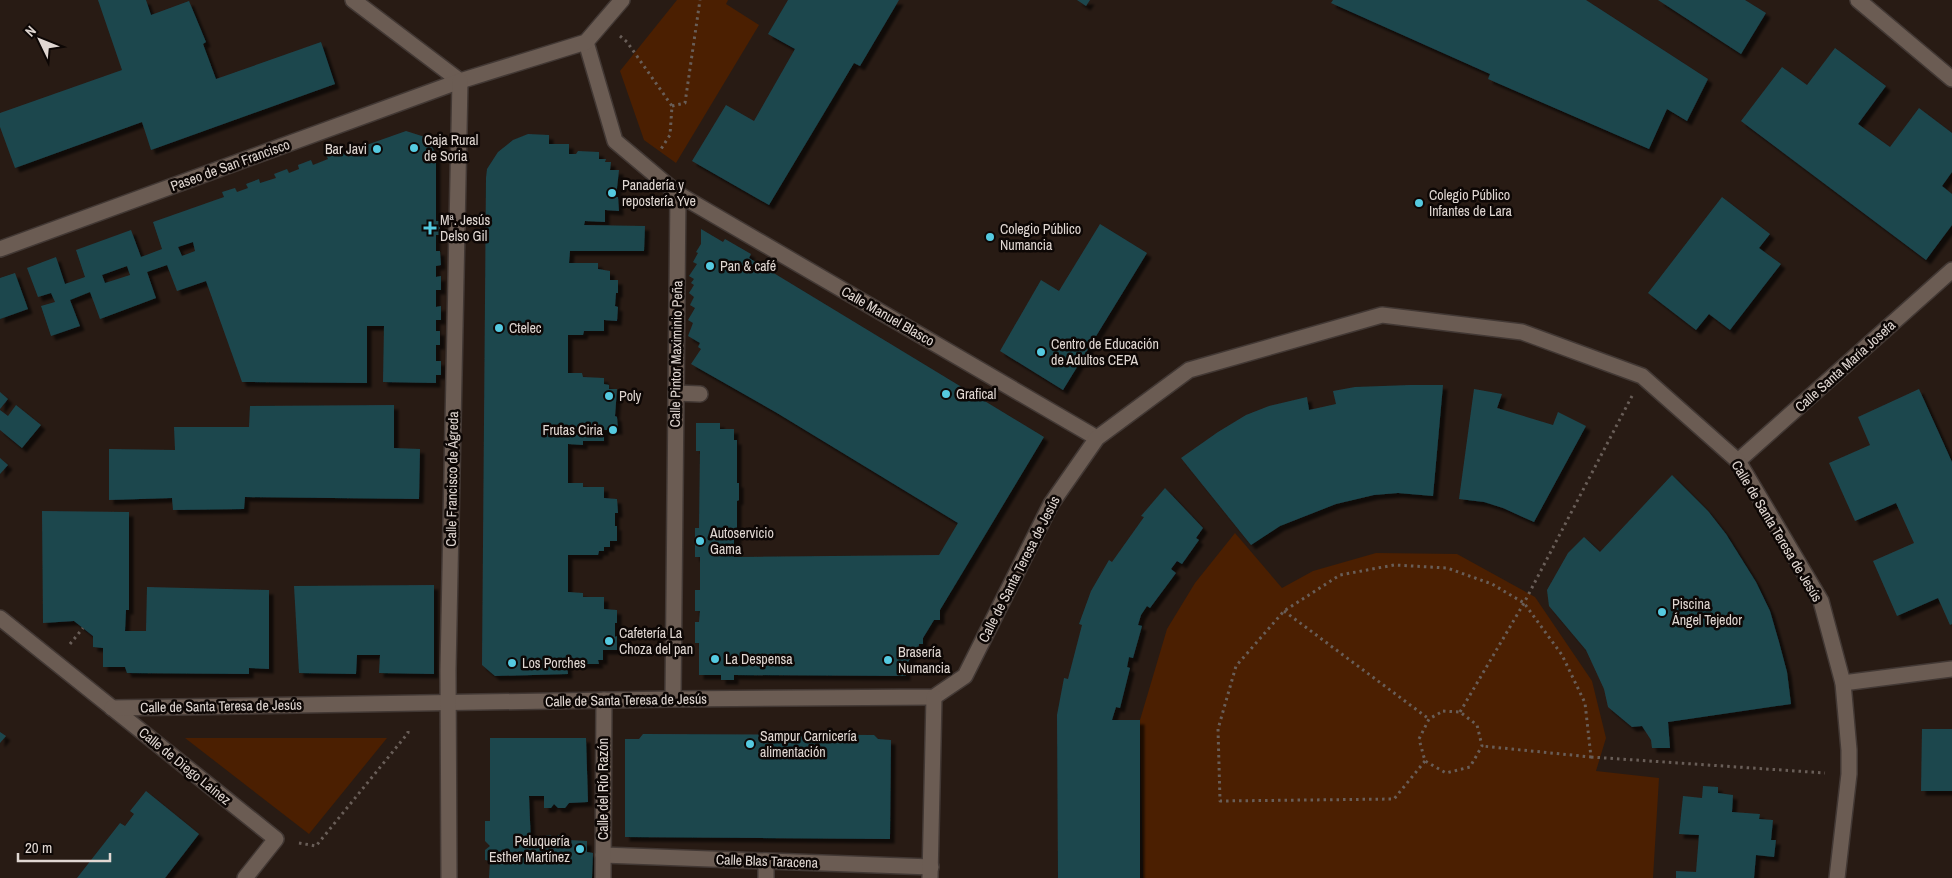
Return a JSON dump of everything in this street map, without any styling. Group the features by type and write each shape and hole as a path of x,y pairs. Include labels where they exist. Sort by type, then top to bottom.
{"street":[{"path":"353,0 460,81"},
{"path":"622,0 586,42 599,89 615,141 678,194"},
{"path":"1858,0 1952,79"},
{"name":"Paseo de San Francisco","path":"0,249 460,81 586,42"},
{"name":"Calle Francisco de Ágreda","path":"449,878 448,702 460,81"},
{"name":"Calle Pintor Maximinio Peña","path":"673,699 678,194"},
{"name":"Calle Manuel Blasco","path":"678,194 1098,438"},
{"name":"Calle Santa María Josefa","path":"1738,461 1952,270"},
{"name":"Calle de Santa Teresa de Jesús","path":"112,708 673,699 934,698 965,676 1051,504 1098,438 1188,370 1382,315 1522,332 1642,376 1738,461 1821,600 1843,683 1849,750 1849,774 1837,878"},
{"path":"676,393 700,394"},
{"name":"Calle de Diego Laínez","path":"0,618 276,839 245,878"},
{"path":"1843,683 1952,669"},
{"path":"931,872 934,698"},
{"name":"Calle del Río Razón","path":"603,878 604,700"},
{"name":"Calle Blas Taracena","path":"603,856 766,861 931,872"},
{"path":"766,861 766,878"}],"path":[{"path":"672,106 685,103 700,0"},
{"path":"603,23 627,42 672,106 670,135 649,169"},
{"path":"1460,712 1524,603 1642,376"},
{"path":"1425,761 1394,799 1220,801 1218,729 1236,666 1284,610 1340,575 1394,565 1447,568 1492,584 1524,603 1562,655 1585,703 1591,757"},
{"path":"1284,610 1429,719"},
{"path":"1443,711 1460,712 1477,725 1482,746 1470,767 1446,773 1425,761 1419,739 1429,719 1443,711"},
{"path":"316,846 408,733"},
{"path":"1482,746 1591,757 1849,774"}],"shaded area":[{"path":"677,0 728,0 726,4 759,25 676,163 644,140 620,71"},
{"path":"1235,533 1282,588 1313,571 1376,553 1457,554 1535,597 1592,681 1606,738 1596,771 1659,778 1653,878 1143,878 1140,720 1167,629 1195,583"},
{"path":"185,738 387,738 309,834"}],"building":[{"path":"98,0 146,0 151,15 189,1 206,42 203,44 216,79 321,42 335,84 151,150 142,122 15,168 0,127 0,113 122,70"},
{"path":"788,0 899,0 860,66 854,63 769,205 692,161 726,105 754,121 795,49 768,34"},
{"path":"1077,0 1090,0 1086,6"},
{"path":"1333,0 1586,0 1708,79 1687,121 1667,109 1649,149 1488,79 1490,74 1331,3"},
{"path":"1658,0 1745,0 1766,13 1741,54"},
{"path":"1835,48 1886,86 1858,124 1890,147 1919,108 1952,133 1952,172 1942,186 1952,194 1952,225 1926,260 1741,121 1782,67 1807,85"},
{"path":"406,131 425,137 436,153 436,221 440,221 440,235 436,235 436,251 440,251 441,265 436,266 436,277 441,276 441,290 436,290 436,307 441,306 441,320 436,320 436,331 440,331 440,345 436,345 436,361 441,361 441,375 436,375 436,383 383,382 384,326 367,326 367,383 242,382 206,281 177,291 167,265 147,272 156,298 100,319 90,292 70,300 80,326 51,336 41,306 55,302 51,293 38,297 27,268 56,257 65,284 85,277 76,250 131,230 141,257 162,249 153,222 224,197 222,192 235,188 237,192 248,188 246,184 259,179 260,183 276,178 274,174 287,169 289,173 299,169 298,165 311,160 313,165 328,159 326,155 339,151 341,154","holes":["193,242 195,251 182,256 178,247","127,266 130,275 105,283 102,275"]},
{"path":"528,134 549,135 549,144 569,144 569,154 576,154 578,151 599,152 599,159 606,159 605,162 611,162 610,170 619,170 616,197 618,197 619,211 605,210 605,222 585,221 584,225 645,226 644,251 570,251 569,263 598,263 598,269 610,271 610,280 618,280 615,306 618,307 617,321 604,320 604,331 584,331 583,335 568,335 568,373 582,373 583,377 604,378 604,384 609,385 609,389 617,389 615,416 617,417 618,430 604,430 604,441 583,441 583,445 568,444 568,483 583,483 583,487 604,487 604,498 617,499 618,513 615,513 615,526 617,526 617,541 610,541 610,547 604,547 604,551 599,551 598,555 568,555 568,592 583,593 583,597 604,597 604,609 617,610 615,637 617,636 617,650 603,650 603,660 598,660 599,664 567,664 568,674 495,676 482,665 486,178 487,169 498,152 513,140"},
{"path":"1722,197 1770,234 1759,248 1781,264 1730,330 1709,314 1696,330 1648,293"},
{"path":"1100,224 1147,253 1063,390 1000,351 1041,280 1059,291"},
{"path":"701,229 723,242 725,239 751,254 749,258 1044,437 940,610 940,620 934,620 923,638 923,644 919,644 918,651 915,651 906,665 906,676 734,675 734,680 721,680 721,675 699,675 699,643 695,643 695,622 699,622 700,611 695,611 695,590 700,590 700,557 695,557 695,528 699,528 700,451 696,451 696,423 720,423 720,429 734,429 734,440 737,440 739,500 737,501 737,540 734,540 734,557 939,555 958,523 777,413 691,364 701,349 698,347 700,343 688,336 693,323 688,320 695,308 690,305 694,297 689,293 694,285 691,283 694,279 689,276 697,264 693,262 701,244"},
{"path":"15,273 28,309 0,319 0,278"},
{"path":"1443,385 1433,496 1398,493 1374,495 1336,504 1280,526 1251,545 1181,458 1246,415 1269,406 1307,397 1309,410 1336,404 1333,391 1355,387"},
{"path":"1474,389 1502,394 1497,408 1553,425 1558,412 1586,426 1534,522 1484,502 1459,499"},
{"path":"1919,389 1952,462 1952,624 1950,625 1938,598 1897,616 1873,561 1914,543 1896,503 1855,521 1829,463 1870,445 1858,417"},
{"path":"0,392 8,399 0,409"},
{"path":"16,405 41,425 22,448 0,430 0,410 8,416"},
{"path":"394,405 394,448 420,449 419,499 245,497 244,509 173,510 172,498 109,500 109,449 175,450 174,427 249,427 250,406"},
{"path":"0,458 8,465 0,474"},
{"name":"Piscina Ángel Tejedor","path":"1672,475 1708,511 1726,534 1756,582 1770,611 1779,642 1787,672 1791,704 1668,722 1670,748 1652,748 1651,740 1642,726 1632,727 1608,707 1604,689 1586,650 1549,606 1547,590 1568,553 1584,537 1600,552"},
{"path":"1165,488 1203,528 1196,538 1199,540 1182,564 1177,561 1171,569 1176,573 1150,608 1147,606 1141,615 1138,625 1142,626 1133,658 1129,657 1127,667 1130,668 1120,708 1116,707 1112,720 1140,720 1140,878 1058,878 1057,715 1064,678 1068,679 1082,625 1079,624 1091,591 1109,560 1112,562 1144,517 1141,516"},
{"path":"42,511 129,512 129,610 126,610 125,631 146,631 147,587 269,590 269,669 249,668 249,674 127,673 125,667 103,667 103,648 93,647 93,636 74,621 43,623"},
{"path":"434,585 434,674 379,673 380,655 357,655 356,674 299,673 294,586"},
{"path":"1922,729 1952,729 1952,791 1921,791"},
{"path":"0,732 6,736 0,743"},
{"path":"643,734 874,735 878,739 891,740 890,839 625,837 625,739 639,739"},
{"path":"490,738 586,738 588,802 569,803 565,808 558,808 554,804 551,808 544,808 544,796 529,796 531,845 545,846 545,836 550,835 556,840 558,835 565,835 569,840 587,841 587,852 593,853 592,878 489,878 490,861 485,860 485,850 490,846 485,841 485,821 490,821"},
{"path":"1703,786 1718,787 1718,793 1733,795 1732,812 1760,814 1759,819 1773,820 1771,840 1776,840 1774,857 1756,855 1754,878 1676,878 1676,871 1696,872 1699,835 1679,834 1683,796 1702,798"},
{"path":"146,791 199,834 165,878 77,878 120,823 125,826 134,814 130,811"}],"place":[{"name":"Caja Rural de Soria","path":"414,148"},
{"name":"Bar Javi","path":"377,149"},
{"name":"Panadería y repostería Yve","path":"612,193"},
{"name":"Colegio Público Infantes de Lara","path":"1419,203"},
{"name":"Mª. Jesús Delso Gil","path":"430,228"},
{"name":"Colegio Público Numancia","path":"990,237"},
{"name":"Pan & café","path":"710,266"},
{"name":"Ctelec","path":"499,328"},
{"name":"Centro de Educación de Adultos CEPA","path":"1041,352"},
{"name":"Grafical","path":"946,394"},
{"name":"Poly","path":"609,396"},
{"name":"Frutas Ciria","path":"613,430"},
{"name":"Autoservicio Gama","path":"700,541"},
{"name":"Piscina Ángel Tejedor","path":"1662,612"},
{"name":"Cafetería La Choza del pan","path":"609,641"},
{"name":"La Despensa","path":"715,659"},
{"name":"Brasería Numancia","path":"888,660"},
{"name":"Los Porches","path":"512,663"},
{"name":"Sampur Carnicería alimentación","path":"750,744"},
{"name":"Peluquería Esther Martínez","path":"580,849"}]}
